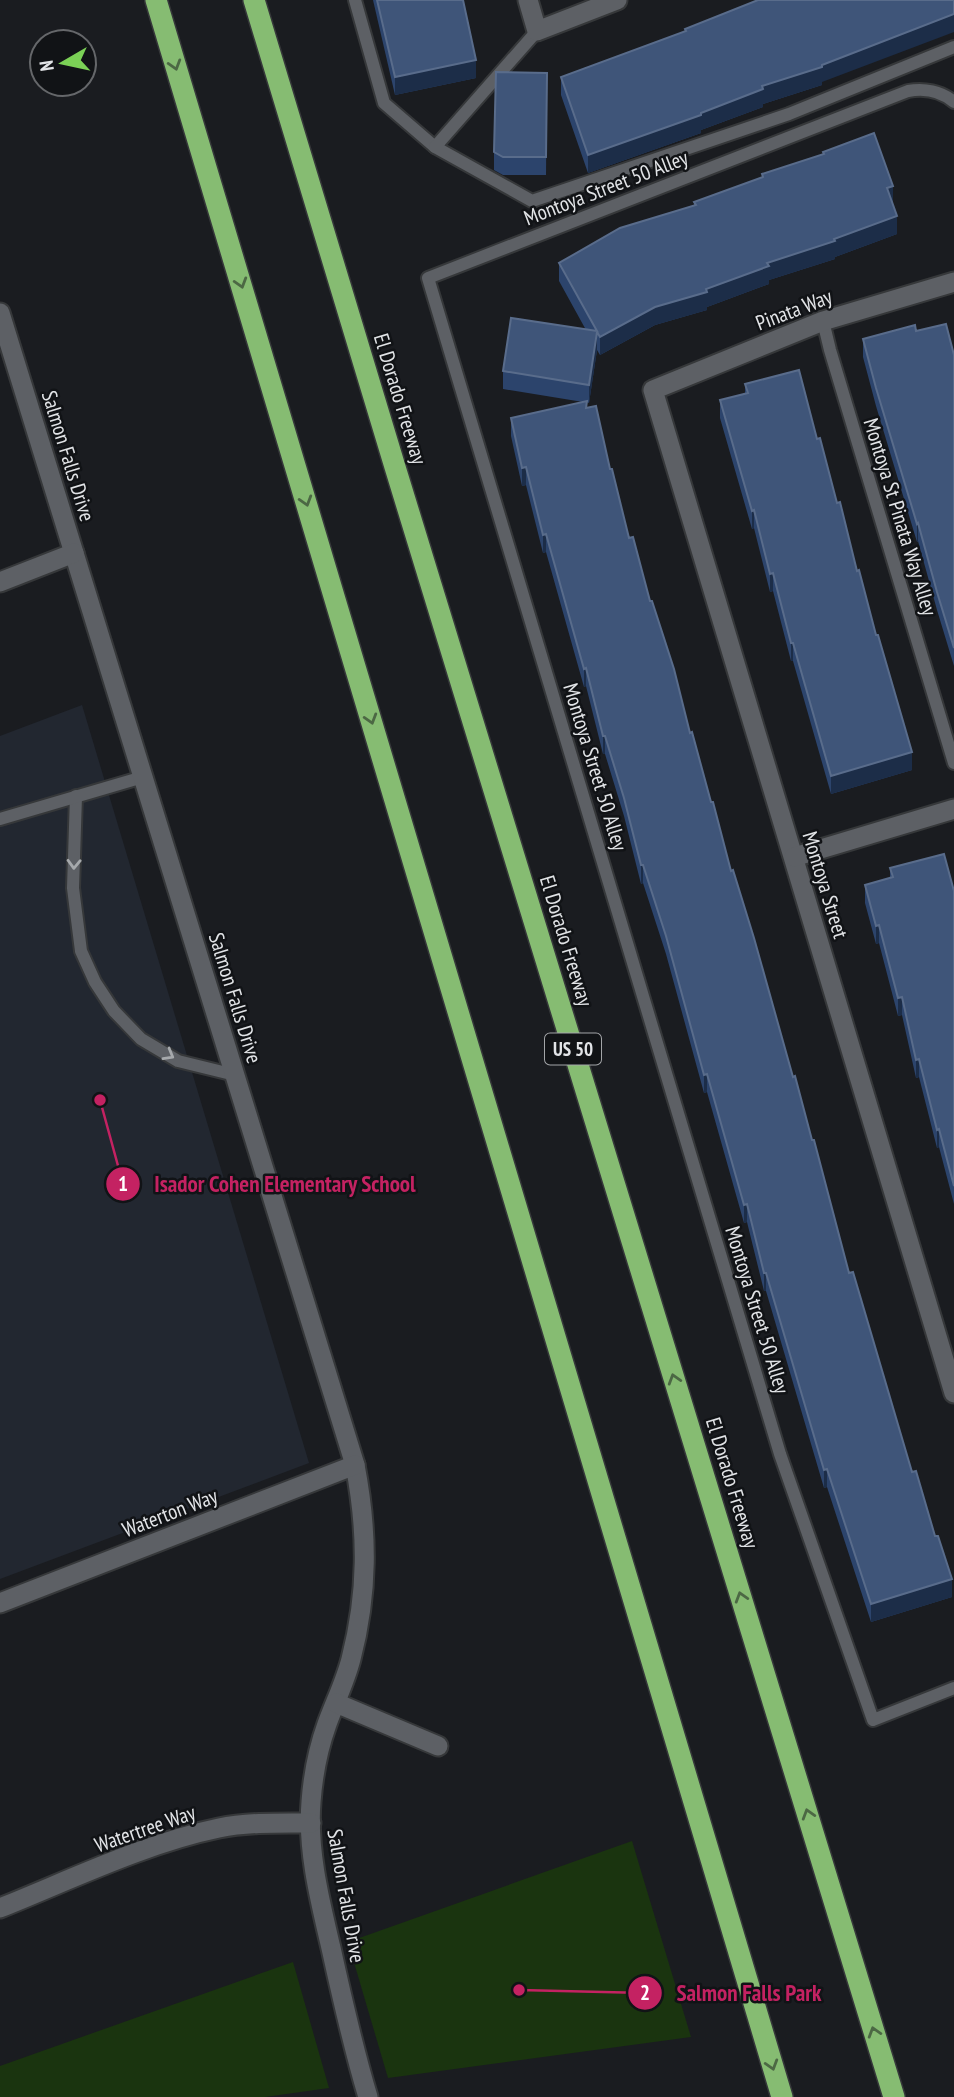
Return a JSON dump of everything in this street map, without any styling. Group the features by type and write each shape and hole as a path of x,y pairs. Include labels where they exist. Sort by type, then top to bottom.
{"highway":[{"path":"156,0 782,2097"},
{"name":"El Dorado Freeway","path":"254,0 894,2097"}],"street":[{"path":"528,0 537,31 617,0"},
{"name":"Pinata Way","path":"653,390 823,321 954,282"},
{"name":"Salmon Falls Drive","path":"0,313 355,1465 363,1504 365,1584 353,1649 316,1763 311,1824 312,1853 323,1912 350,2032 368,2097"},
{"name":"Montoya Street","path":"653,390 954,1393"},
{"path":"0,582 74,553"},
{"path":"794,857 954,809"},
{"name":"Waterton Way","path":"0,1603 355,1465"},
{"path":"336,1703 438,1746"},
{"name":"Watertree Way","path":"0,1908 171,1840 222,1828 274,1823 311,1824"}],"lane":[{"path":"355,0 384,103 435,148 532,201 789,114 954,47"},
{"path":"435,148 537,31"},
{"name":"Montoya Street 50 Alley","path":"954,102 935,91 908,91 428,278 780,1454 873,1720 954,1688"},
{"name":"Montoya St Pinata Way Alley","path":"823,321 954,763"},
{"path":"0,819 143,777"},
{"path":"76,796 73,888 81,951 95,982 114,1011 141,1039 178,1061 235,1075"}],"shaded area":[{"path":"82,705 309,1463 0,1579 0,736"}],"green space":[{"path":"632,1841 691,2037 388,2078 348,1942"},
{"path":"293,1962 329,2088 265,2097 0,2097 0,2066"}],"building":[{"path":"377,0 463,0 476,60 395,77"},
{"path":"758,0 954,0 954,14 822,67 762,86 763,89 701,115 588,155 561,77 686,31 685,29"},
{"path":"496,72 547,73 546,157 503,157 494,152"},
{"path":"874,133 893,186 887,188 897,216 834,239 835,241 767,263 769,266 706,289 707,292 655,307 600,337 597,332 589,385 503,371 511,318 597,331 559,263 620,228 696,205 694,202 763,177 762,174 824,154 823,152"},
{"path":"946,324 954,355 954,648 863,339 915,325 916,331"},
{"path":"799,370 817,439 820,438 837,503 840,502 857,571 859,570 912,752 831,776 720,400 748,393 745,384"},
{"path":"587,401 586,408 596,406 629,538 633,537 650,601 674,669 731,871 733,870 814,1140 849,1273 853,1272 912,1472 916,1471 935,1536 938,1536 952,1579 871,1604 827,1469 824,1470 764,1273 747,1204 744,1205 707,1074 704,1075 666,936 641,865 586,668 584,669 546,534 543,535 526,467 522,468 511,418"},
{"path":"944,854 954,891 954,1186 919,1059 916,1060 902,997 898,998 879,925 876,926 865,885 893,877 890,868"}],"place":[{"name":"Isador Cohen Elementary School","path":"100,1100"},
{"name":"Salmon Falls Park","path":"519,1990"}]}
